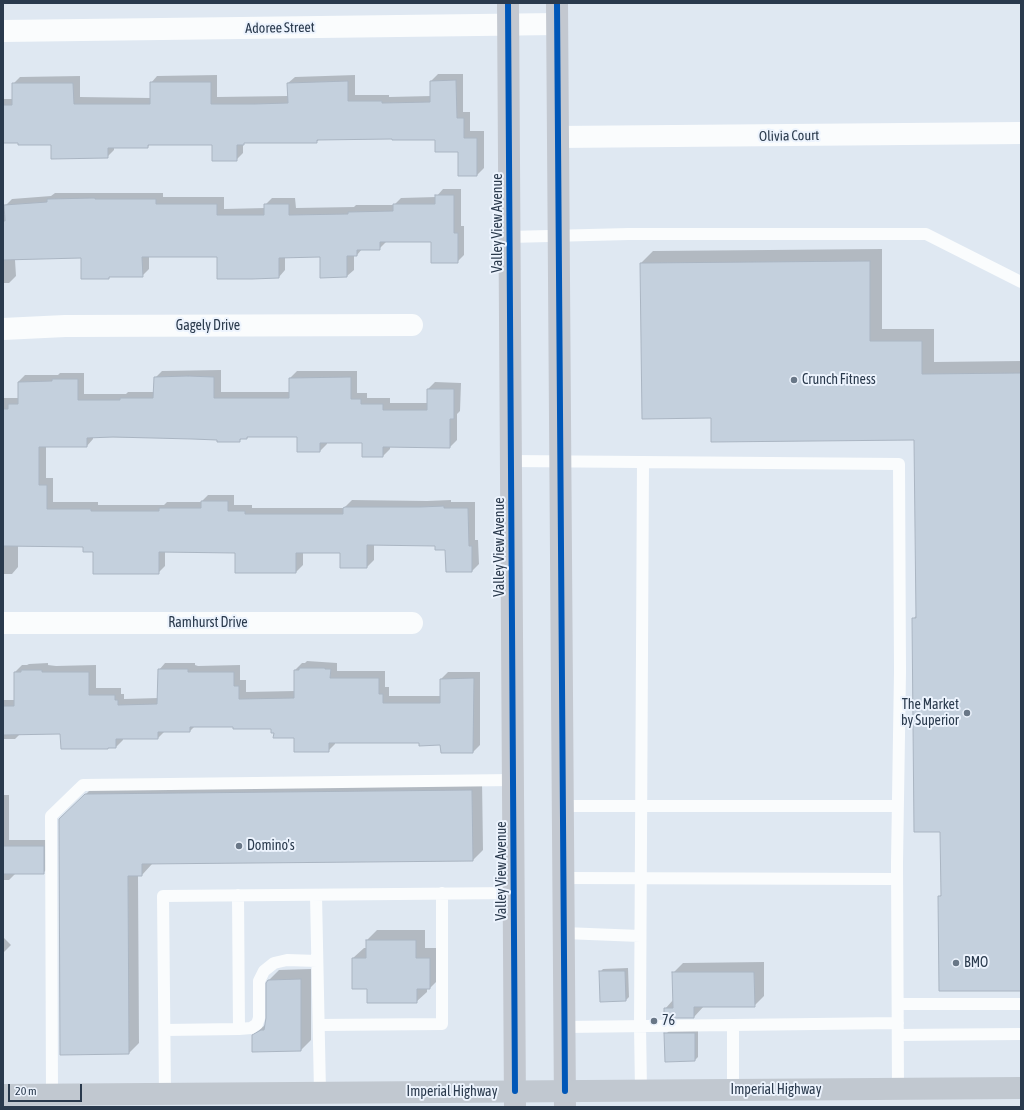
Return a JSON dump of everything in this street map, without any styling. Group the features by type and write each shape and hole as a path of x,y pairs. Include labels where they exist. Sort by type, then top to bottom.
{"main road":[{"name":"Valley View Avenue","path":"508,3 515,1099"},
{"path":"557,14 565,1099"},
{"name":"Imperial Highway","path":"3,1095 320,1092 515,1099 565,1099 641,1090 1021,1088"}],"street":[{"name":"Adoree Street","path":"3,32 508,25 557,14"},
{"name":"Olivia Court","path":"558,138 1021,133"},
{"name":"Gagely Drive","path":"3,329 65,326 412,325"},
{"name":"Ramhurst Drive","path":"3,623 412,623"}],"lane":[{"path":"510,236 926,234 1021,282"},
{"path":"511,461 899,464 900,672 897,879 898,1089"},
{"path":"641,1090 640,936 643,462"},
{"path":"52,1094 50,816 83,785 513,780"},
{"path":"563,806 898,806"},
{"path":"564,878 897,879"},
{"path":"165,1094 163,896 514,893"},
{"path":"318,1025 442,1024 442,894"},
{"path":"238,895 239,1029"},
{"path":"316,895 320,1092"},
{"path":"564,933 640,936"},
{"path":"165,1030 251,1028 257,1024 259,1018 259,981 264,971 274,963 287,960 317,961"},
{"path":"898,1004 1021,1004"},
{"path":"565,1027 733,1026 898,1029 1021,1034"},
{"path":"733,1026 734,1090"}],"building":[{"path":"456,80 457,118 464,118 464,138 477,138 477,176 458,176 458,152 435,152 435,140 317,140 317,143 244,143 244,145 237,145 237,161 212,161 212,145 148,145 148,148 108,148 108,158 51,159 51,145 18,145 18,143 3,143 3,105 12,105 12,83 73,83 74,104 150,104 150,82 211,82 211,104 254,104 288,103 287,83 348,81 348,101 382,101 382,103 430,102 430,81"},
{"path":"435,195 454,195 454,233 458,233 458,263 431,263 431,242 380,242 380,250 357,250 357,256 347,256 347,277 320,278 320,257 279,258 279,278 252,279 217,279 217,257 142,257 143,277 109,277 109,279 81,279 81,258 3,260 3,221 5,221 4,205 47,202 47,199 156,199 156,204 217,204 217,215 264,215 264,204 289,204 289,215 348,214 348,212 393,211 393,204 435,204"},
{"path":"870,261 870,341 922,341 922,374 1021,373 1021,991 939,991 938,896 941,896 940,832 914,832 912,618 916,618 914,440 711,442 711,418 642,419 640,263"},
{"path":"154,377 214,377 214,398 289,398 289,378 351,377 351,399 361,399 361,404 383,404 383,410 427,410 427,389 454,389 454,419 450,419 450,448 383,447 383,457 362,457 362,443 320,443 320,452 297,452 297,437 247,437 247,439 240,439 240,442 217,442 217,440 192,439 113,437 87,438 87,447 39,447 39,485 47,485 47,509 91,509 91,511 159,511 159,508 201,508 201,501 228,501 228,511 245,511 245,514 343,514 343,508 345,507 444,506 444,508 468,508 469,546 472,546 472,572 446,572 445,550 435,550 435,546 367,545 367,568 340,568 340,553 296,553 296,573 235,573 235,553 159,552 159,574 93,574 93,552 83,552 83,547 3,546 3,409 8,409 8,404 18,404 18,382 52,381 52,379 78,379 78,400 120,400 120,398 153,398"},
{"path":"299,668 331,669 330,678 379,678 379,694 383,694 383,703 440,703 440,679 474,678 473,753 441,753 440,745 419,746 419,743 329,743 329,752 294,752 294,738 273,738 274,733 271,733 271,729 233,729 233,727 190,727 190,732 158,732 158,739 116,739 116,748 108,749 61,749 60,734 3,735 3,706 14,706 14,672 21,672 21,670 42,670 42,672 89,672 89,695 115,695 115,700 118,700 118,705 157,704 158,669 188,669 188,672 234,672 234,686 239,686 239,699 294,698 294,670 299,670"},
{"path":"472,790 473,861 142,864 142,876 128,876 129,1054 60,1055 59,819 85,794"},
{"path":"3,846 44,846 44,874 3,874"},
{"path":"366,940 416,940 416,958 430,958 430,989 417,989 417,1003 367,1003 367,989 352,989 352,958 366,958"},
{"path":"599,971 625,971 626,1001 600,1002"},
{"path":"672,972 754,972 755,1007 694,1007 694,1018 664,1018 664,1008 673,1008"},
{"path":"301,979 301,1051 252,1052 252,1035 264,1030 266,1018 266,983 268,980"},
{"path":"664,1033 695,1033 695,1061 665,1062"}],"cycle path":[{"path":"508,3 515,1091"},
{"path":"557,3 565,1091"}],"place":[{"name":"Crunch Fitness","path":"794,380"},
{"name":"The Market by Superior","path":"967,713"},
{"name":"Domino's","path":"239,846"},
{"name":"BMO","path":"956,963"},
{"name":"76","path":"654,1021"}]}
